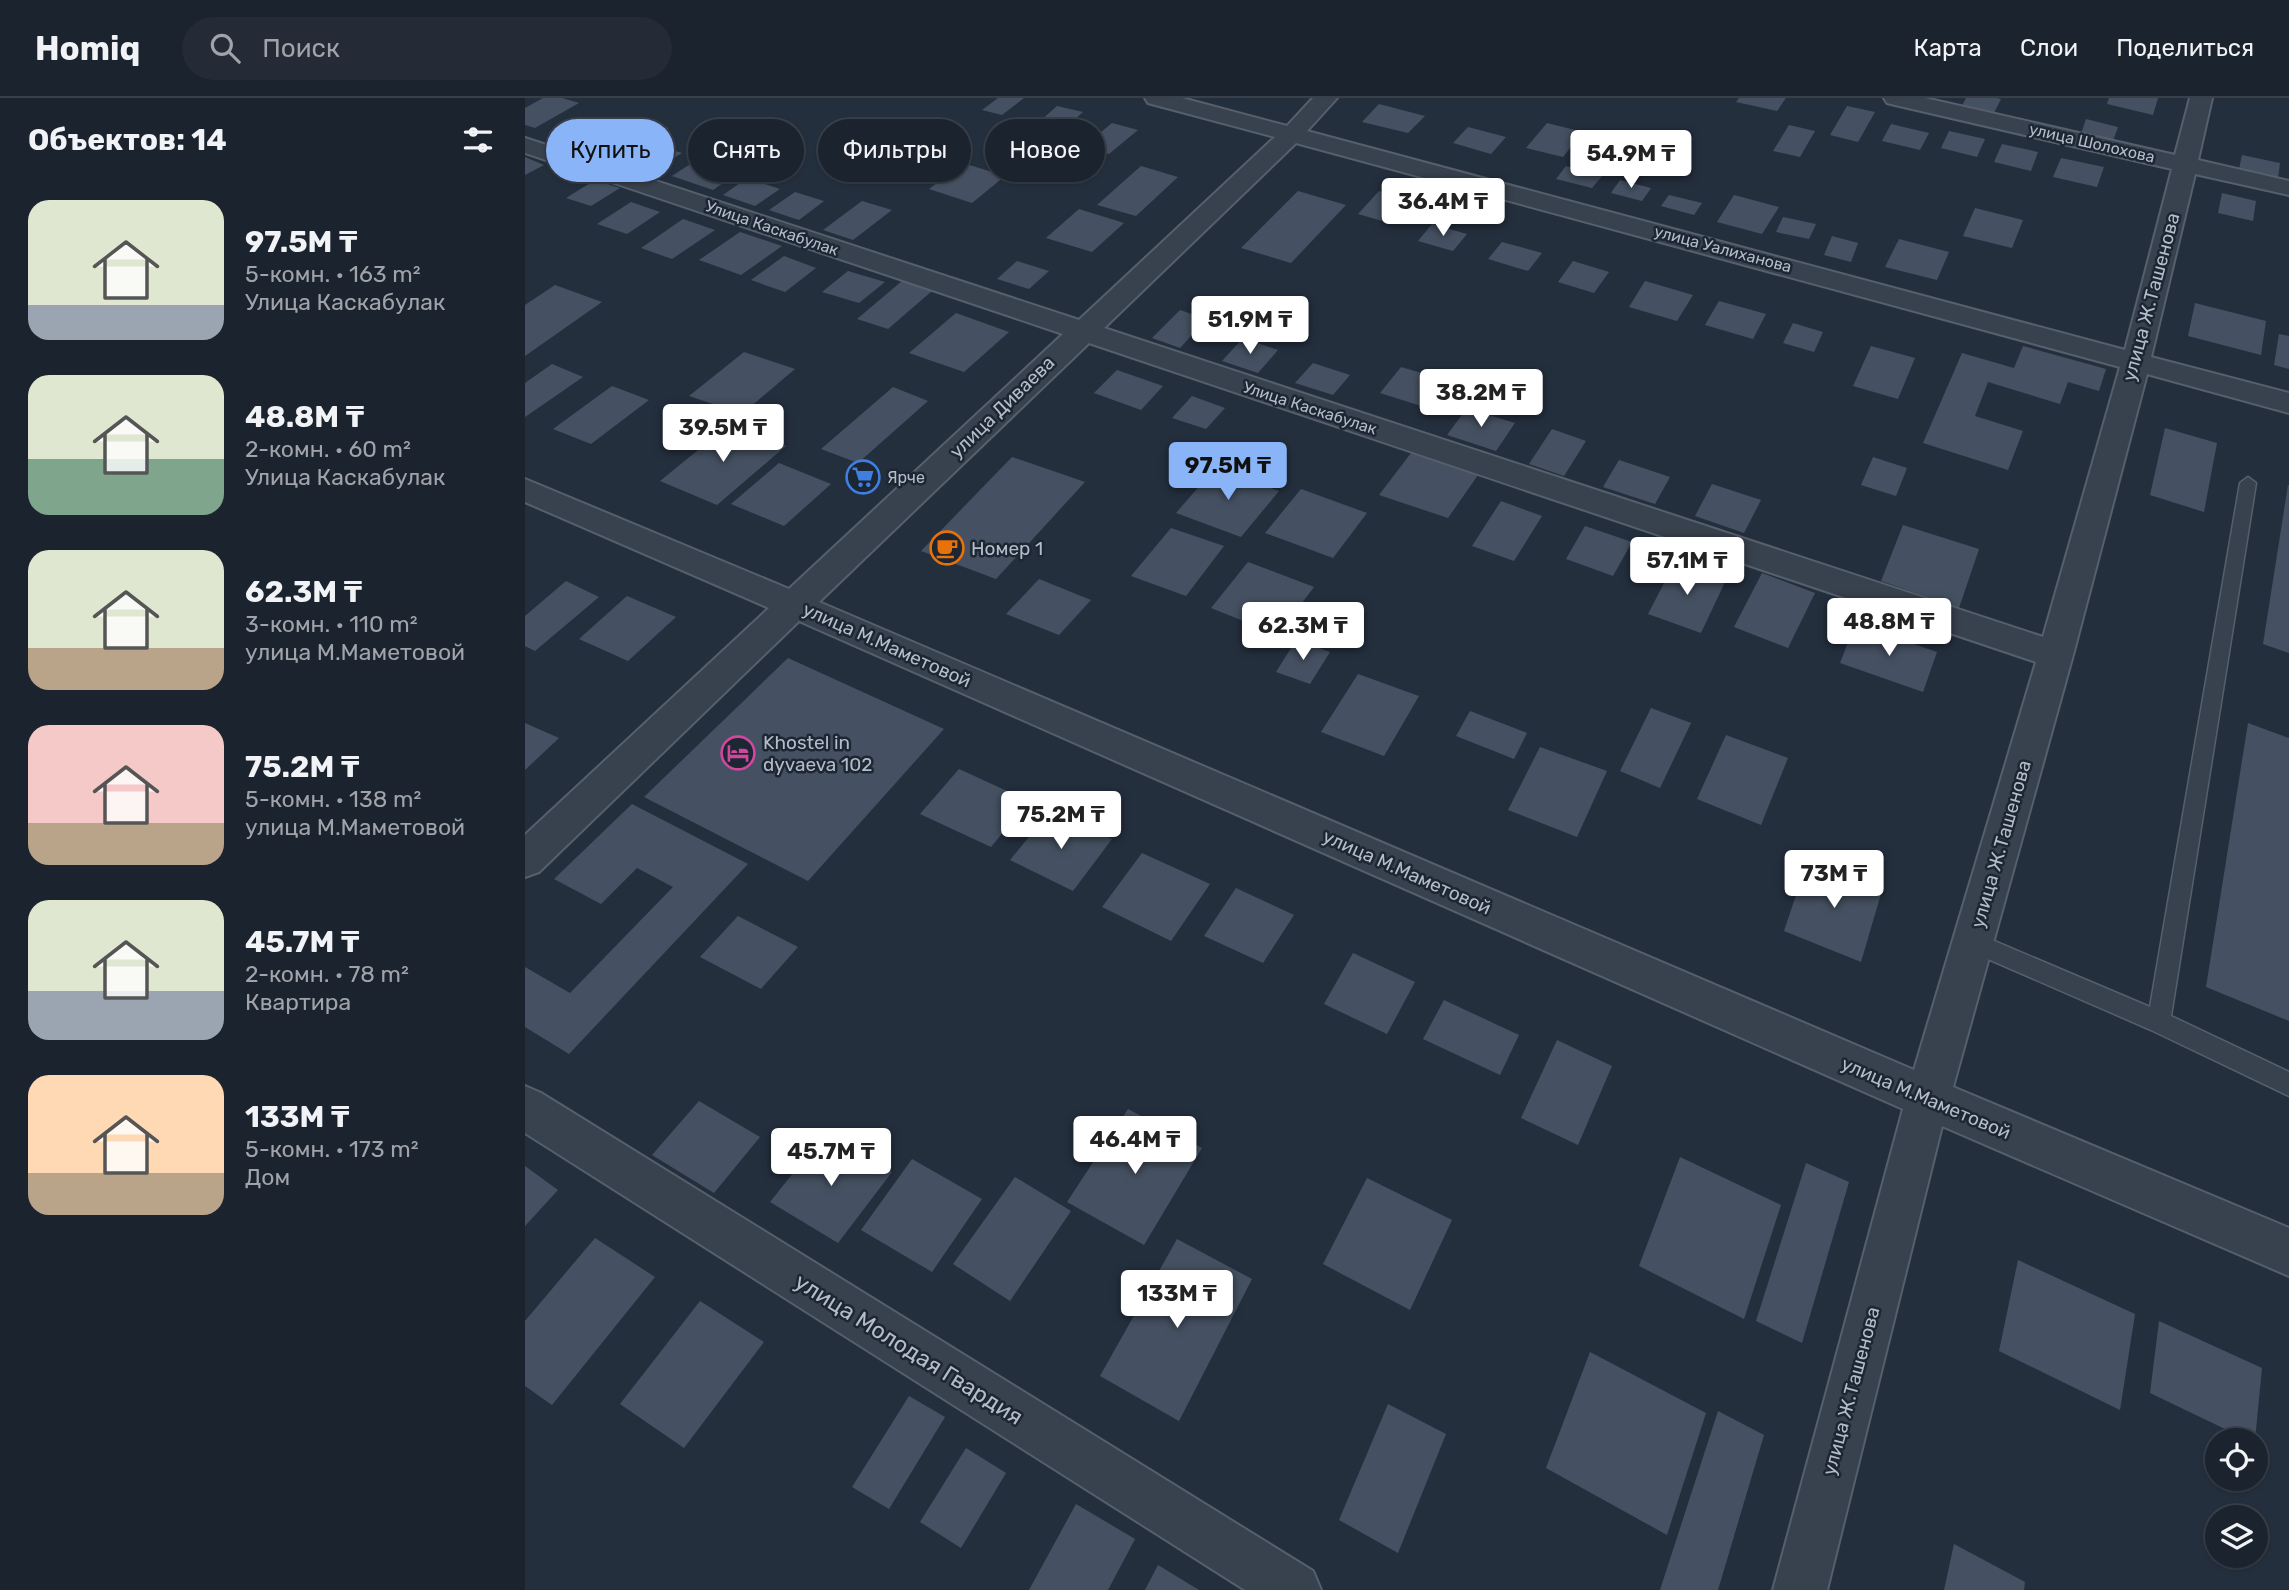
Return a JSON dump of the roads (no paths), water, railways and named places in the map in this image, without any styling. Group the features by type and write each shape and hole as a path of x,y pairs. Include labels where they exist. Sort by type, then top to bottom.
{"street":[{"name":"улица Уалиханова","path":"1156,98 2289,403"},
{"name":"улица Диваева","path":"525,860 1327,98"},
{"name":"улица Шолохова","path":"1895,98 2289,188"},
{"name":"улица Ж.Ташенова","path":"1800,1590 1927,1099 2056,655 2135,361 2201,98"},
{"name":"Улица Каскабулак","path":"525,145 2056,655"},
{"name":"улица М.Маметовой","path":"525,490 796,605 1927,1099 2289,1252"},
{"name":"улица Молодая Гвардия","path":"525,1108 1294,1590"}],"lane":[{"path":"2159,1022 2248,483"},
{"path":"1973,942 2159,1022 2289,1084"}],"place":[{"name":"Ярче","path":"863,477"},
{"name":"Номер 1","path":"947,548"},
{"name":"Khostel in dyvaeva 102","path":"738,753"}]}
